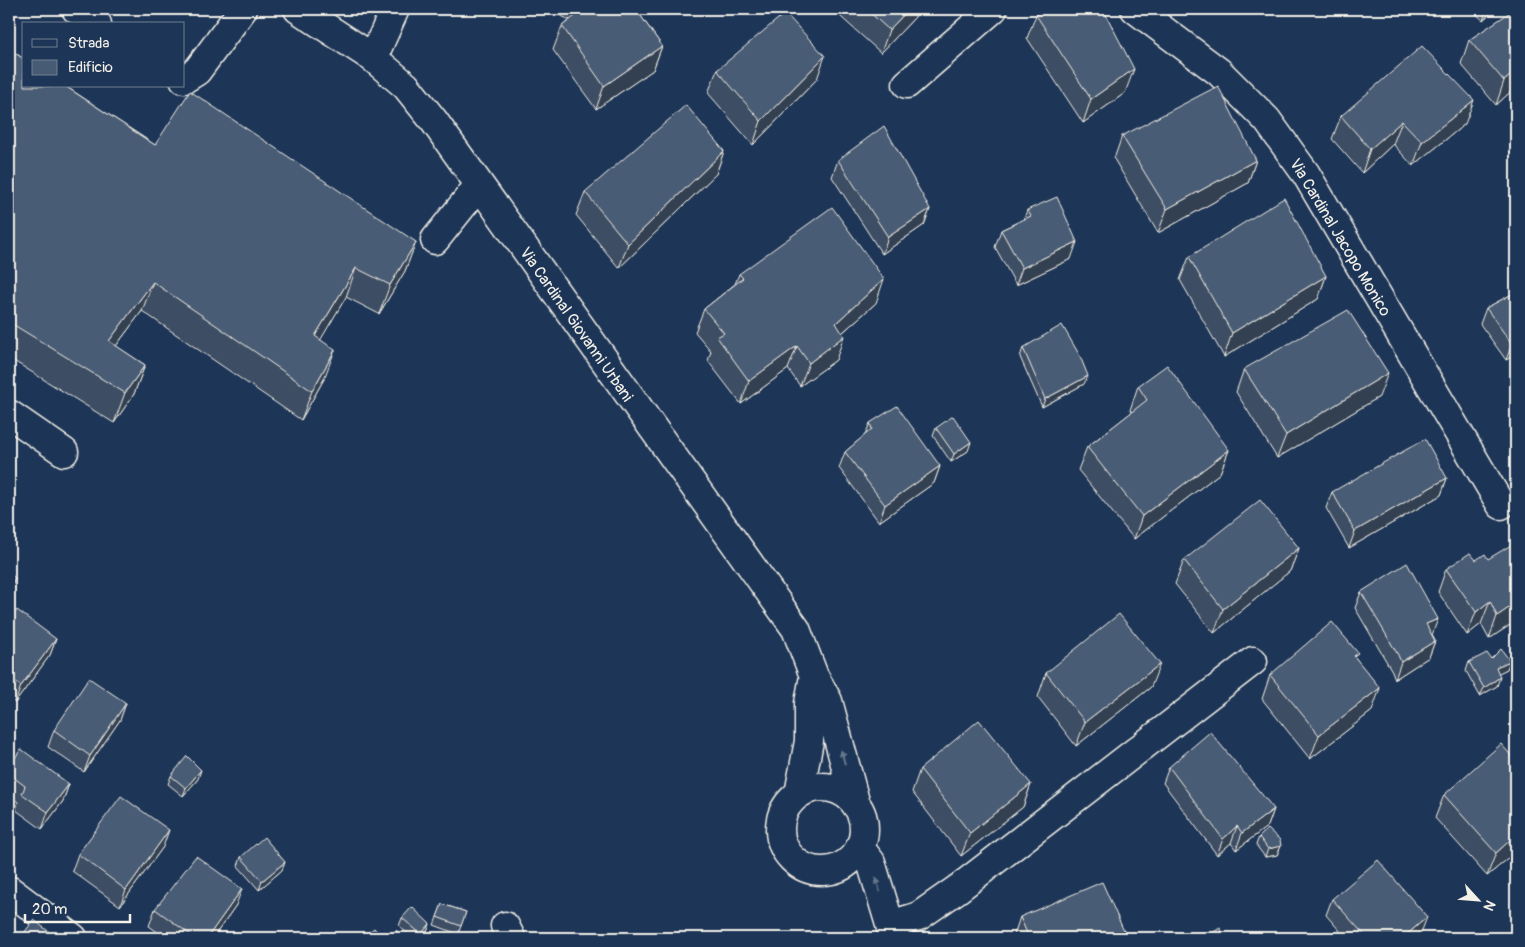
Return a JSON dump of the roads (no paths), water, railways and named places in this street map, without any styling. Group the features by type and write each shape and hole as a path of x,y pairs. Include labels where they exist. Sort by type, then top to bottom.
{"street":[{"path":"76,9 94,22"},
{"path":"185,78 197,72 243,9"},
{"name":"Via Cardinal Giovanni Urbani","path":"298,9 373,58 406,86 434,121 796,628 814,676 828,701 856,804"},
{"path":"373,58 395,9"},
{"path":"907,84 992,9"},
{"name":"Via Cardinal Jacopo Monico","path":"1135,9 1219,72 1267,120 1306,174 1501,505"},
{"path":"435,240 479,185"},
{"path":"9,414 64,452"},
{"path":"860,848 871,862 892,932 959,888 1253,661"},
{"path":"799,794 809,742 809,703 814,676"},
{"path":"812,788 827,788 843,793 856,804 861,811 864,829 860,848 851,860 832,870 817,871 803,867 791,859 784,846 780,832 781,818 788,804 799,794 812,788"},
{"path":"9,890 73,938"}]}
